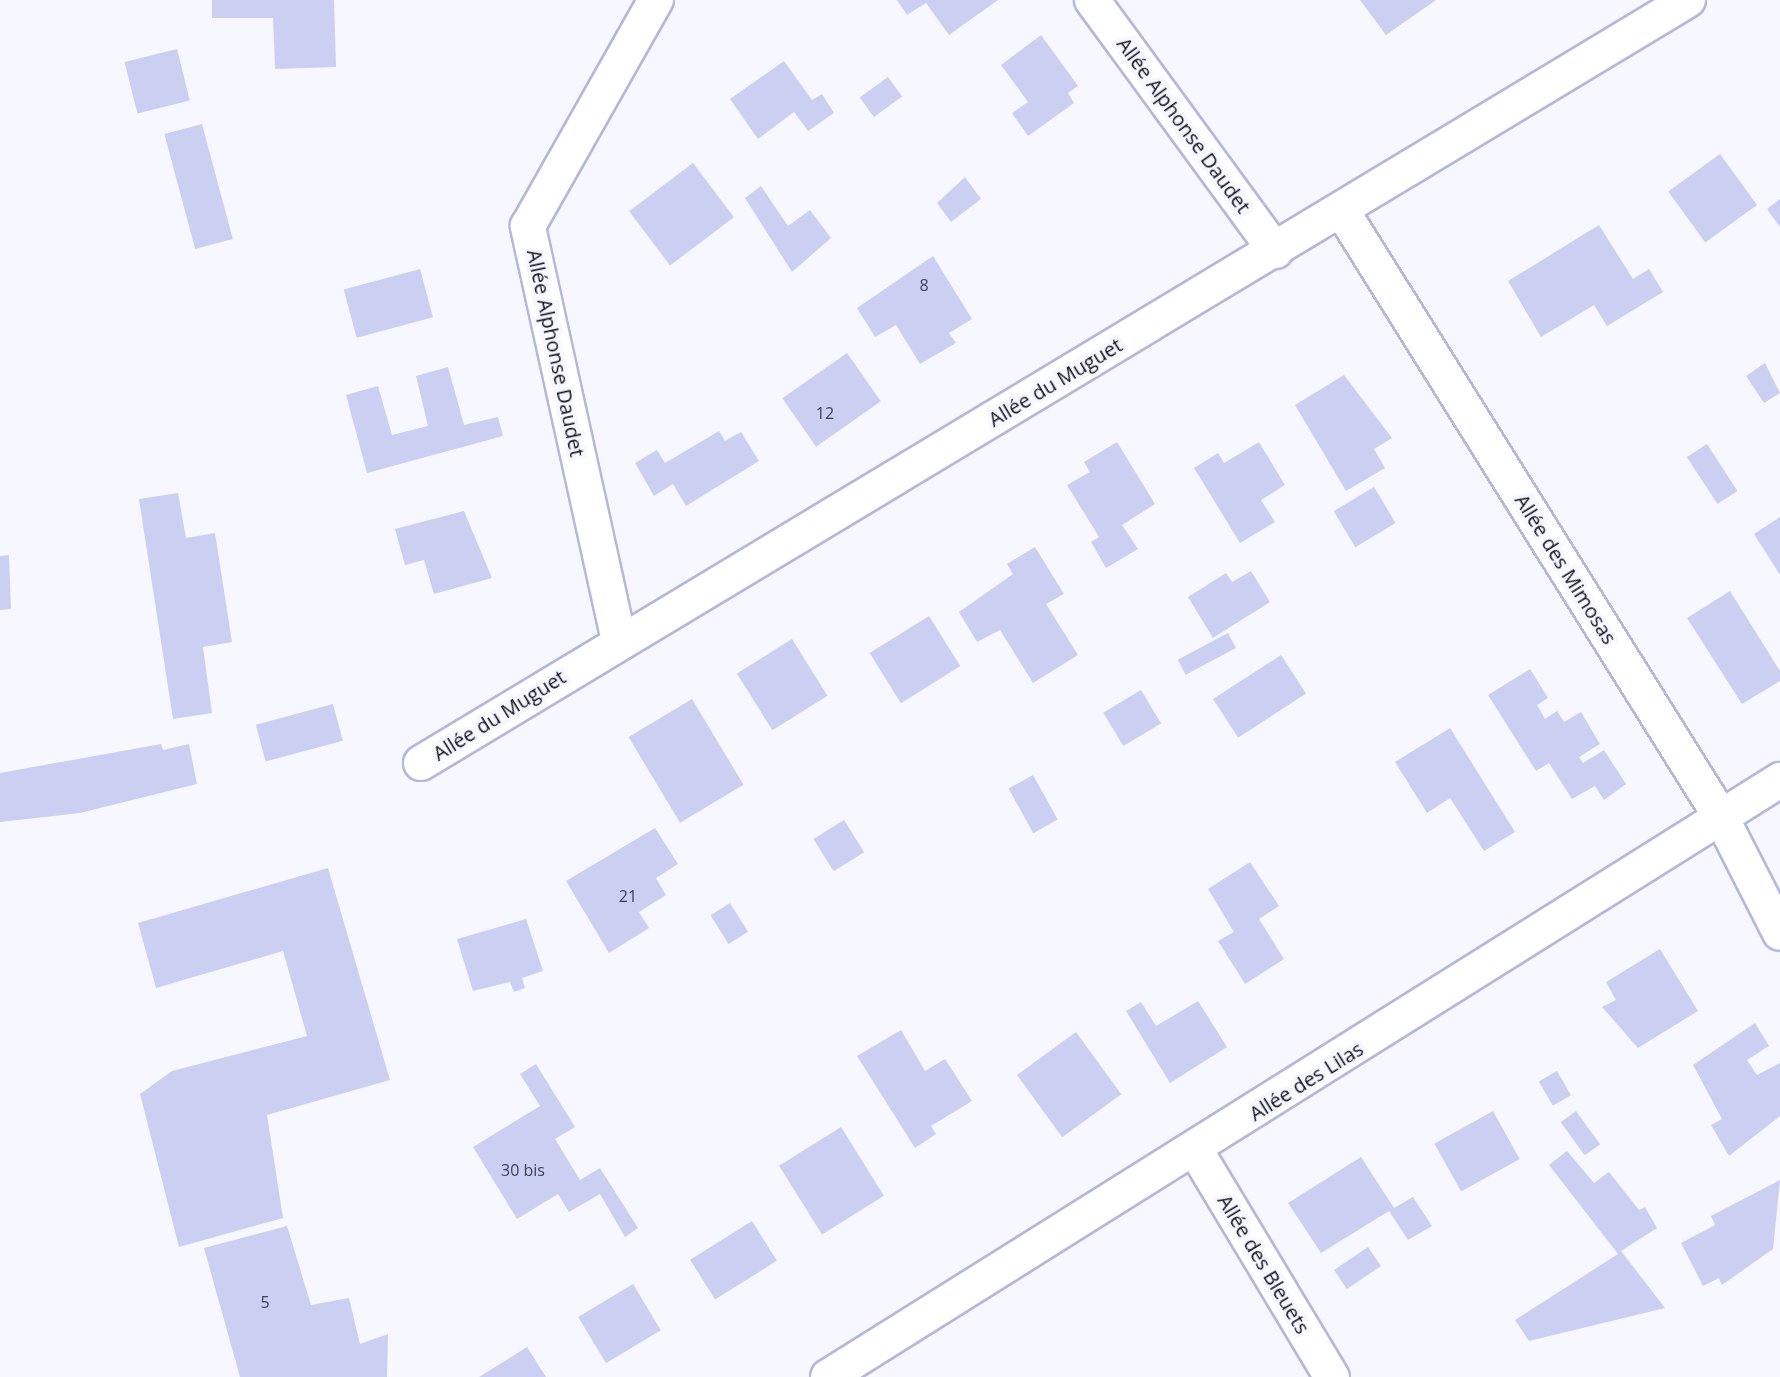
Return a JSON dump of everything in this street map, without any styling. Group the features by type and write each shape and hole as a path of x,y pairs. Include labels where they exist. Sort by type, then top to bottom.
{"street":[{"name":"Allée Alphonse Daudet","path":"619,641 528,226 656,0"},
{"name":"Allée Alphonse Daudet","path":"1092,0 1276,251"},
{"name":"Allée du Muguet","path":"421,763 619,641 1276,251 1688,0"},
{"name":"Allée des Mimosas","path":"1342,211 1721,817 1780,933"},
{"name":"Allée des Lilas","path":"828,1377 1196,1151 1780,780"},
{"name":"Allée des Bleuets","path":"1196,1151 1332,1377"}],"building":[{"path":"212,0 334,0 336,67 275,69 273,18 212,18"},
{"path":"897,0 998,0 949,35 926,3 907,15"},
{"path":"1360,0 1436,0 1386,35"},
{"path":"1041,35 1078,86 1068,93 1074,103 1028,136 1012,113 1028,102 1001,65"},
{"path":"177,49 190,100 137,113 125,62"},
{"path":"784,61 812,100 822,94 834,113 808,131 794,112 758,139 730,99"},
{"path":"888,77 902,96 874,117 860,98"},
{"path":"202,124 233,239 195,249 164,134"},
{"path":"1720,154 1757,205 1705,243 1668,192"},
{"path":"693,163 734,217 670,265 629,211"},
{"path":"965,177 981,199 951,222 937,203"},
{"path":"761,186 788,226 810,210 831,238 792,272 745,198"},
{"path":"1780,199 1780,227 1767,209"},
{"path":"1599,225 1633,279 1649,269 1663,292 1607,326 1594,305 1541,337 1508,281"},
{"path":"933,256 972,319 949,333 956,343 920,364 896,325 875,337 857,308"},
{"path":"420,269 433,317 357,338 344,289"},
{"path":"847,353 881,401 816,447 782,398"},
{"path":"1765,363 1780,393 1764,403 1746,376"},
{"path":"448,367 464,425 498,417 503,436 367,473 346,395 378,386 392,435 428,426 416,376"},
{"path":"1344,375 1392,438 1374,449 1385,468 1346,491 1295,405"},
{"path":"719,431 725,441 741,432 759,461 686,506 673,484 654,496 635,463 657,450 665,463"},
{"path":"1117,442 1155,504 1122,525 1138,549 1106,568 1091,542 1099,537 1067,485 1090,472 1084,462"},
{"path":"1259,442 1285,485 1261,500 1275,522 1240,543 1194,468 1218,453 1224,463"},
{"path":"1707,444 1737,491 1717,504 1687,457"},
{"path":"1374,487 1396,523 1355,547 1334,511"},
{"path":"178,493 186,538 215,533 232,642 203,647 212,713 173,719 139,499"},
{"path":"464,511 492,578 434,594 424,560 405,565 395,529"},
{"path":"1780,517 1780,575 1754,534"},
{"path":"1035,547 1064,594 1046,604 1078,655 1033,683 1000,630 977,642 959,612 1013,574 1007,564"},
{"path":"9,555 11,609 0,610 0,556"},
{"path":"1251,571 1270,602 1213,638 1188,597 1226,573 1232,582"},
{"path":"1730,591 1780,671 1780,681 1742,704 1687,618"},
{"path":"929,616 960,666 901,703 870,653"},
{"path":"1228,633 1236,648 1186,675 1178,660"},
{"path":"792,639 828,696 772,730 737,673"},
{"path":"1281,655 1306,694 1238,738 1213,699"},
{"path":"1530,669 1548,698 1537,705 1545,719 1557,711 1564,722 1581,712 1600,744 1579,757 1583,763 1604,750 1626,784 1604,800 1595,786 1572,799 1549,763 1536,771 1488,695"},
{"path":"1141,690 1161,723 1123,746 1103,713"},
{"path":"692,699 744,785 680,823 629,737"},
{"path":"333,704 343,741 266,761 256,725"},
{"path":"1450,728 1515,832 1484,851 1450,798 1427,813 1395,762"},
{"path":"161,744 163,750 189,744 197,784 80,813 0,822 0,773"},
{"path":"1033,775 1058,820 1033,833 1009,789"},
{"path":"844,820 864,852 834,871 813,839"},
{"path":"655,828 678,864 656,878 666,895 639,912 649,928 609,953 566,881"},
{"path":"1250,862 1279,906 1259,919 1284,959 1245,984 1218,941 1234,932 1208,889"},
{"path":"328,868 390,1080 267,1115 283,1218 179,1247 140,1094 172,1071 307,1036 283,951 156,988 138,923"},
{"path":"730,903 748,932 729,944 710,915"},
{"path":"526,919 543,971 522,978 525,988 514,992 510,982 473,991 457,939"},
{"path":"1660,949 1698,1011 1638,1048 1602,1007 1616,1000 1606,982"},
{"path":"1198,1001 1227,1047 1170,1083 1126,1011 1141,1002 1156,1026"},
{"path":"1755,1023 1769,1046 1747,1060 1757,1075 1780,1063 1780,1116 1729,1156 1711,1125 1722,1119 1693,1065"},
{"path":"901,1030 925,1071 945,1059 972,1101 931,1126 936,1134 915,1148 857,1056"},
{"path":"1076,1032 1121,1094 1062,1137 1017,1075"},
{"path":"536,1064 575,1127 555,1139 580,1180 600,1168 638,1228 625,1237 600,1194 569,1212 558,1194 517,1219 473,1147 540,1106 520,1074"},
{"path":"1557,1071 1571,1095 1553,1106 1539,1082"},
{"path":"1493,1111 1520,1159 1461,1192 1434,1143"},
{"path":"1576,1111 1600,1144 1585,1155 1561,1122"},
{"path":"841,1127 884,1196 822,1234 779,1166"},
{"path":"1567,1151 1594,1183 1609,1172 1639,1210 1645,1207 1657,1228 1621,1251 1665,1308 1529,1341 1515,1320 1618,1254 1549,1165"},
{"path":"1361,1157 1394,1208 1413,1197 1432,1226 1408,1240 1389,1211 1321,1253 1288,1203"},
{"path":"1780,1180 1773,1249 1722,1285 1719,1278 1703,1286 1681,1243 1715,1225 1711,1216"},
{"path":"752,1221 777,1261 715,1300 690,1260"},
{"path":"287,1226 311,1305 349,1298 360,1344 388,1334 387,1377 240,1377 204,1248"},
{"path":"1368,1247 1381,1266 1347,1289 1334,1270"},
{"path":"633,1284 661,1330 606,1363 578,1317"},
{"path":"527,1347 546,1377 479,1377"}]}
